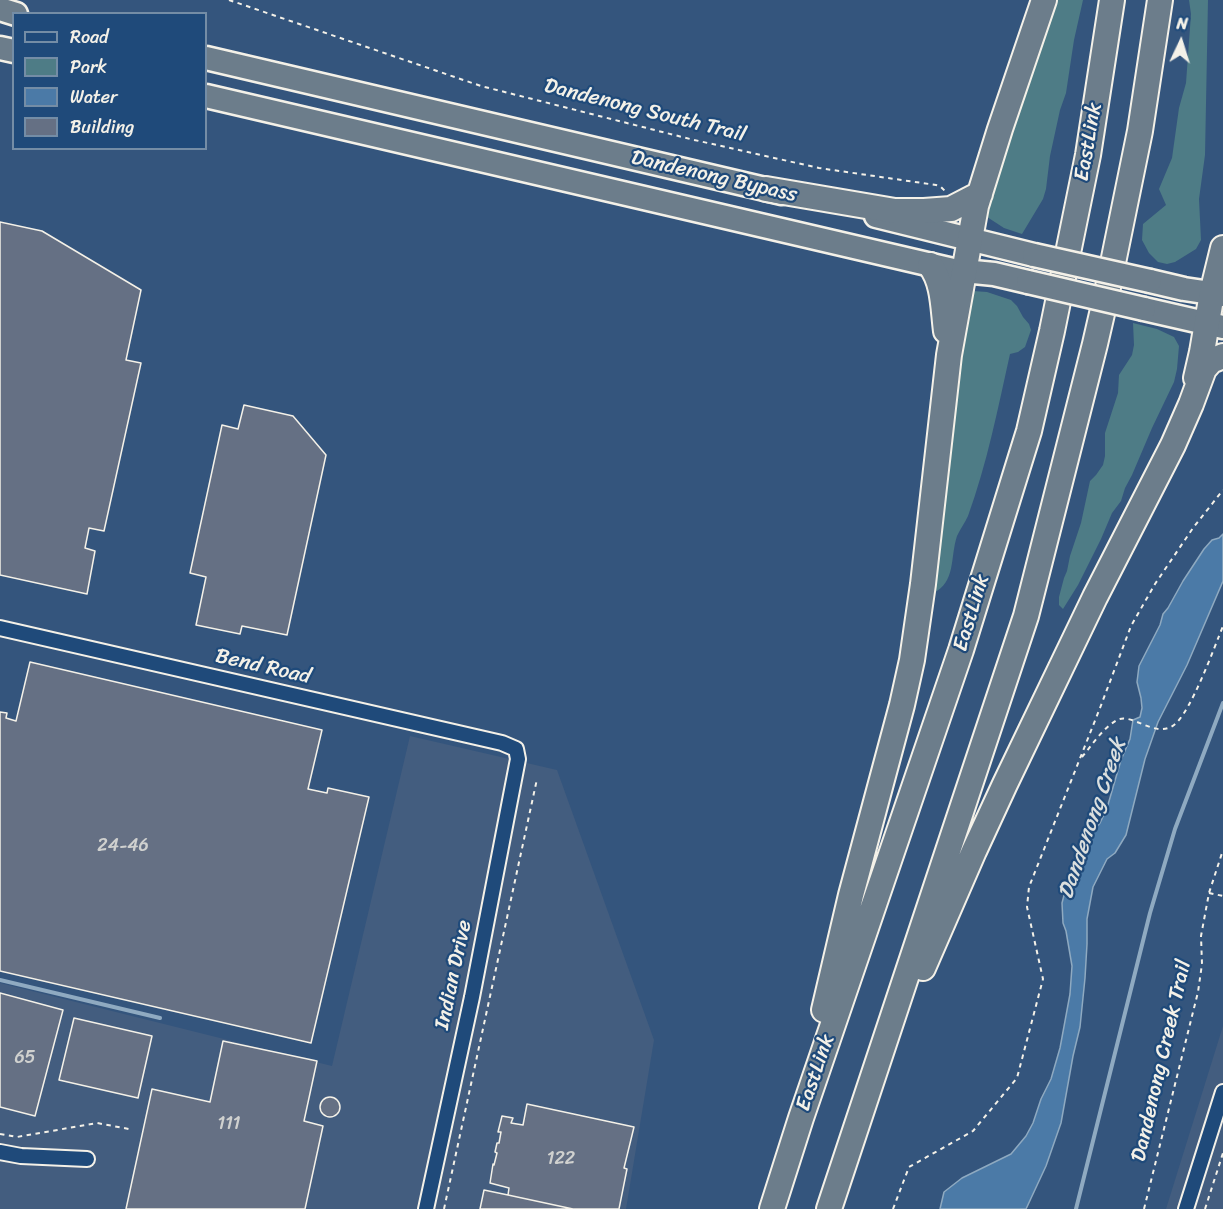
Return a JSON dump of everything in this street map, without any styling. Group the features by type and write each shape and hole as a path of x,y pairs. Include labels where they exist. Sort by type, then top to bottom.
{"highway":[{"path":"801,1118 834,964 912,660 949,355 970,239 980,194 1000,129 1044,0"},
{"name":"EastLink","path":"772,1209 961,650 1029,431 1088,155 1112,0"},
{"path":"829,1209 1026,616 1107,292 1140,131 1160,0"},
{"name":"Dandenong Bypass","path":"207,58 766,189 1034,255 1184,289 1217,294"},
{"name":"Dandenong Bypass","path":"207,96 930,265 965,272 994,274 1214,325"},
{"path":"766,189 895,210 924,211 951,209 980,194"},
{"path":"1185,418 1202,352 1214,325 1223,248"},
{"path":"930,265 940,285 949,355"},
{"path":"860,1114 1000,794 1100,587 1173,445 1204,369 1211,361 1223,356"}],"street":[{"name":"Bend Road","path":"0,628 502,743 516,749"},
{"name":"Indian Drive","path":"426,1209 474,986 518,759 516,749"},
{"path":"1186,1209 1223,1092"},
{"path":"0,1152 21,1156 87,1159"}],"path":[{"name":"Dandenong South Trail","path":"229,0 481,86 690,139 819,168 936,185 946,191 951,209"},
{"path":"893,1209 909,1167 973,1131 1017,1078 1043,979 1027,907 1029,886 1136,614 1182,544 1223,490"},
{"path":"1080,759 1117,720 1124,718 1158,729 1173,726 1182,717 1193,696 1223,626"},
{"path":"444,1209 537,779"},
{"name":"Dandenong Creek Trail","path":"1144,1209 1198,992 1202,964 1201,936 1209,893 1223,850"},
{"path":"1209,893 1223,896"},
{"path":"0,1134 17,1137 97,1123 129,1130"},
{"path":"1205,1209 1223,1153"}],"shaded area":[{"path":"410,736 557,770 654,1040 626,1209 0,1209 0,983 332,1066"},
{"path":"1223,1026 1223,1209 1166,1209"}],"green space":[{"path":"1054,0 1083,0 1066,93 1050,156 1046,189 1043,199 1022,234 1004,228 984,215"},
{"path":"1189,0 1208,0 1205,155 1199,199 1201,240 1196,249 1175,262 1167,264 1158,262 1149,253 1142,240 1143,224 1166,205 1159,189 1172,158 1179,108 1186,83 1191,14"},
{"path":"973,291 987,292 1011,300 1031,330 1025,347 1010,354 992,436 975,496 968,516 957,536 949,576 940,589 933,593 966,294"},
{"path":"1133,323 1157,329 1174,337 1179,346 1174,382 1121,501 1112,513 1078,585 1063,609 1059,605 1059,597 1081,523 1090,481 1103,465 1105,433 1118,393 1119,375 1132,355"}],"water":[{"path":"1223,534 1223,581 1187,665 1158,722 1145,759 1126,835 1115,853 1107,859 1093,887 1087,919 1085,978 1080,1027 1061,1123 1046,1166 1026,1209 940,1209 944,1192 962,1178 1011,1154 1026,1136 1033,1123 1051,1079 1060,1048 1070,994 1072,966 1063,923 1062,903 1067,884 1088,838 1100,823 1107,808 1121,760 1130,739 1133,720 1140,717 1142,708 1137,682 1139,666 1160,625 1163,614 1183,581 1204,549 1212,540"}],"building":[{"path":"0,222 42,231 141,290 126,360 141,363 104,531 89,528 85,548 95,551 87,594 0,575"},
{"path":"244,405 293,416 326,455 287,635 242,626 240,634 196,625 206,577 190,573 222,425 238,429"},
{"path":"30,662 322,730 308,789 327,793 328,788 369,797 311,1043 0,971 0,712 7,713 6,718 16,721"},
{"path":"0,993 63,1010 35,1116 0,1107"},
{"path":"74,1018 152,1036 138,1098 59,1080"},
{"path":"223,1041 317,1061 304,1121 323,1126 305,1209 126,1209 152,1089 210,1102"},
{"path":"330,1097 337,1100 340,1107 337,1114 330,1117 323,1114 320,1107 323,1100"},
{"path":"527,1104 634,1127 624,1168 627,1169 619,1209 573,1209 508,1195 509,1188 490,1183 501,1132 498,1132 502,1116 513,1118 511,1123 523,1125"},
{"path":"484,1190 508,1195 573,1209 480,1209"}],"waterway":[{"name":"Dandenong Creek","path":"1076,1209 1150,913 1175,829 1223,703"},
{"path":"0,980 160,1018"}]}
